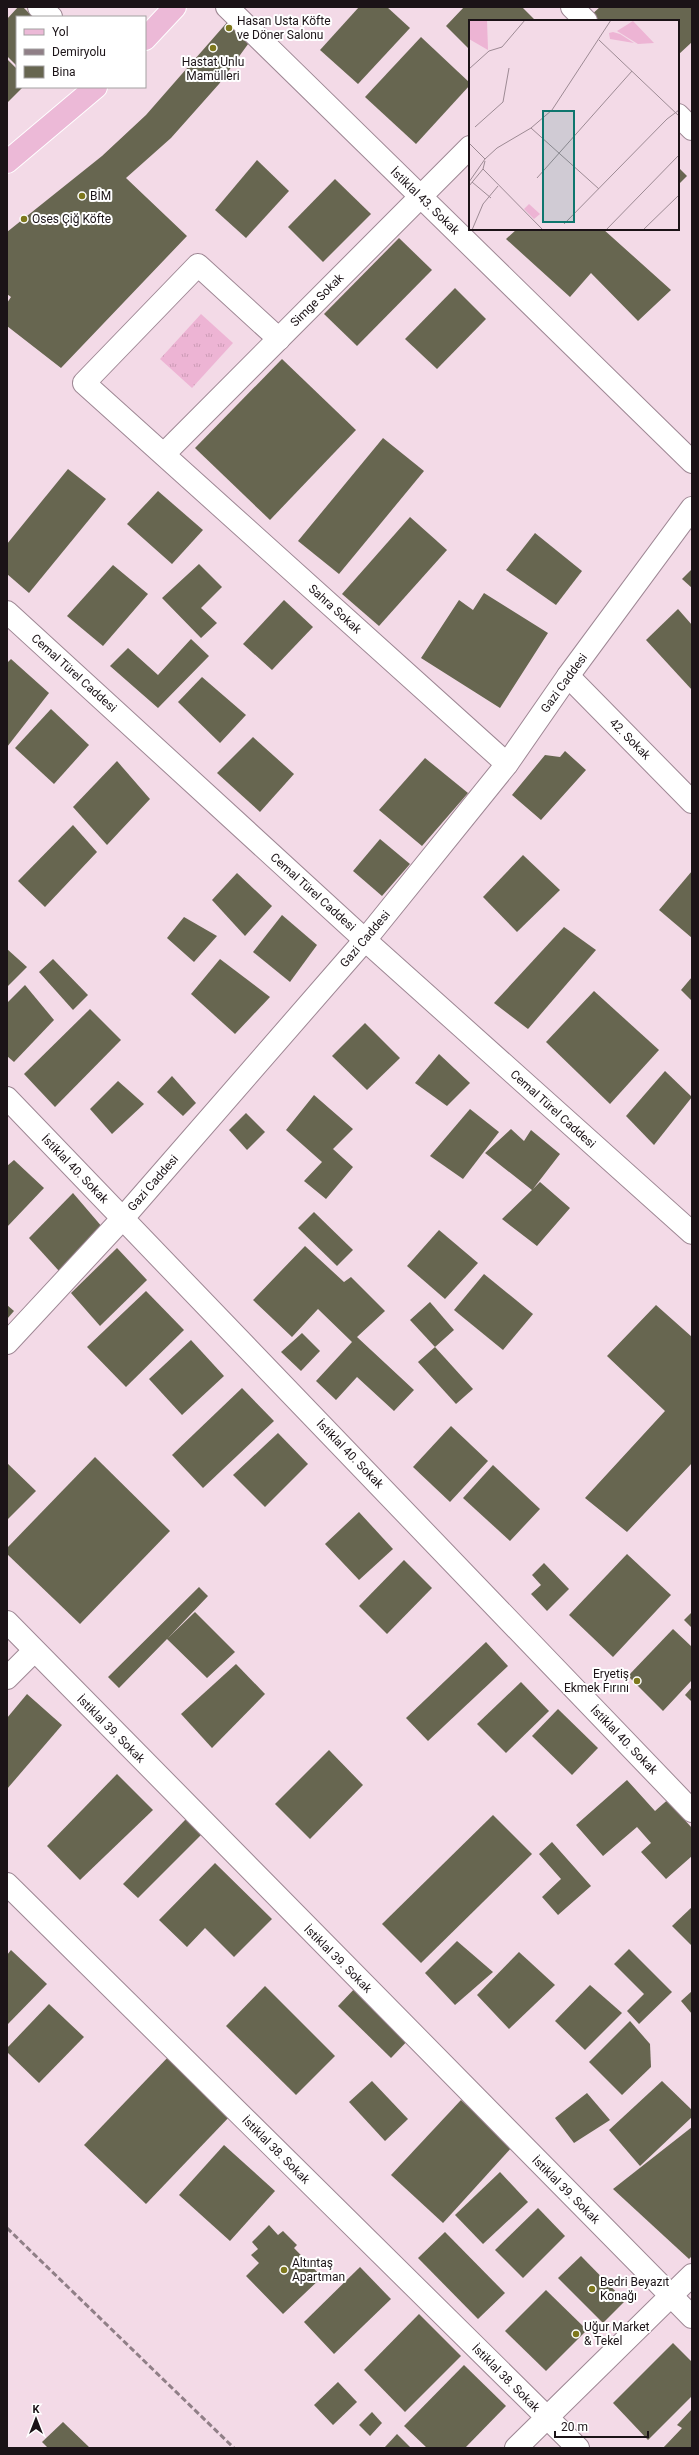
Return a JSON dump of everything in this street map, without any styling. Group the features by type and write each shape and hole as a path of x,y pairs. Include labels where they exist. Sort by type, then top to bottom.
{"main road":[{"path":"146,38 175,7"},
{"path":"7,162 95,88"}],"street":[{"path":"39,7 50,16"},
{"name":"İstiklal 43. Sokak","path":"227,7 692,462"},
{"path":"572,7 585,20"},
{"path":"679,116 692,129"},
{"name":"Simge Sokak","path":"164,454 469,147"},
{"name":"Sahra Sokak","path":"279,339 198,265 84,383 507,764"},
{"name":"Gazi Caddesi","path":"7,1343 123,1218 365,940 507,764 568,676 692,508"},
{"name":"Cemal Türel Caddesi","path":"7,612 365,940 692,1233"},
{"name":"42. Sokak","path":"568,676 692,802"},
{"name":"İstiklal 40. Sokak","path":"7,1098 692,1811"},
{"name":"İstiklal 39. Sokak","path":"7,1622 692,2317"},
{"path":"7,1678 34,1651"},
{"name":"İstiklal 38. Sokak","path":"7,1884 578,2448"},
{"path":"516,2448 692,2274"}],"green space":[{"path":"201,314 233,343 192,388 160,359"}],"building":[{"path":"18,7 23,7 32,16 16,16 16,65 7,56 7,19"},
{"path":"359,7 387,7 410,28 358,84 320,50"},
{"path":"464,7 522,7 535,20 469,20 469,49 446,26"},
{"path":"600,7 692,7 692,42 679,54 679,20 594,20 590,16"},
{"path":"230,19 251,40 219,84 171,138 126,178 187,236 61,368 7,326 7,303 11,297 7,294 7,232 102,156 146,115"},
{"path":"421,37 469,82 469,86 416,144 365,97"},
{"path":"7,59 16,68 16,88 22,88 7,103"},
{"path":"257,160 289,191 246,238 215,210"},
{"path":"679,168 687,176 679,184"},
{"path":"335,179 371,214 323,262 288,227"},
{"path":"516,230 604,230 671,290 638,321 591,273 570,297 506,239"},
{"path":"399,238 432,270 357,346 324,314"},
{"path":"455,288 486,319 437,369 405,339"},
{"path":"282,359 356,430 270,520 195,448"},
{"path":"383,438 424,471 339,574 298,541"},
{"path":"68,469 106,499 29,593 7,574 7,544"},
{"path":"158,491 203,530 172,564 127,524"},
{"path":"410,517 447,550 379,626 342,594"},
{"path":"535,533 582,571 556,605 506,570"},
{"path":"199,564 222,587 201,608 217,623 201,638 162,598"},
{"path":"113,565 148,594 103,646 67,616"},
{"path":"692,569 692,588 682,579"},
{"path":"484,593 548,633 500,708 421,658 459,600 473,610"},
{"path":"284,600 313,627 272,670 243,644"},
{"path":"678,609 692,625 692,690 646,640"},
{"path":"191,639 209,656 158,708 110,666 128,648 158,675"},
{"path":"11,659 49,693 7,747 7,663"},
{"path":"202,677 246,715 220,743 178,702"},
{"path":"51,709 89,745 54,784 15,748"},
{"path":"253,737 294,774 260,812 217,773"},
{"path":"565,751 586,770 541,820 512,795 545,755 560,757"},
{"path":"425,758 468,793 422,846 379,810"},
{"path":"117,761 150,799 107,845 73,807"},
{"path":"73,825 97,852 45,907 18,881"},
{"path":"380,839 410,864 382,896 353,871"},
{"path":"523,855 560,890 517,932 483,897"},
{"path":"692,871 692,938 659,910"},
{"path":"237,873 272,906 245,936 212,900"},
{"path":"282,915 317,945 290,982 253,952"},
{"path":"184,917 217,936 194,962 167,938"},
{"path":"564,927 596,950 528,1029 494,1003"},
{"path":"7,949 27,967 7,987"},
{"path":"53,959 88,995 73,1010 39,972"},
{"path":"220,959 270,997 235,1034 191,994"},
{"path":"692,977 692,1001 681,990"},
{"path":"25,985 54,1020 14,1062 7,1056 7,1003"},
{"path":"594,991 659,1050 610,1104 546,1042"},
{"path":"90,1009 121,1040 55,1107 24,1074"},
{"path":"365,1023 400,1058 367,1090 332,1056"},
{"path":"439,1054 470,1083 447,1106 415,1083"},
{"path":"665,1071 692,1097 654,1145 626,1116"},
{"path":"172,1076 196,1103 183,1116 157,1092"},
{"path":"118,1081 144,1104 112,1134 90,1109"},
{"path":"314,1095 353,1129 333,1149 353,1167 326,1199 304,1181 322,1162 286,1130"},
{"path":"470,1109 499,1132 463,1179 430,1156"},
{"path":"246,1113 265,1132 247,1150 229,1130"},
{"path":"511,1129 524,1141 531,1130 560,1154 533,1189 540,1182 570,1208 537,1246 502,1219 532,1190 485,1153"},
{"path":"14,1160 44,1188 7,1227 7,1166"},
{"path":"73,1193 103,1228 59,1271 29,1238"},
{"path":"314,1212 353,1250 337,1266 298,1228"},
{"path":"439,1230 478,1263 445,1299 407,1266"},
{"path":"305,1246 344,1282 351,1277 385,1311 357,1337 414,1390 394,1411 357,1377 336,1400 316,1381 352,1342 318,1309 292,1337 253,1300"},
{"path":"117,1248 147,1280 100,1326 71,1293"},
{"path":"484,1274 533,1314 503,1350 454,1310"},
{"path":"146,1291 184,1330 126,1387 87,1347"},
{"path":"430,1302 454,1330 435,1347 410,1320"},
{"path":"7,1305 14,1311 7,1319"},
{"path":"656,1305 692,1337 692,1463 627,1532 585,1498 665,1411 607,1356"},
{"path":"302,1333 320,1351 301,1371 281,1352"},
{"path":"191,1340 224,1376 182,1415 149,1379"},
{"path":"435,1347 473,1389 456,1404 418,1362"},
{"path":"242,1388 274,1421 203,1488 172,1455"},
{"path":"451,1426 488,1461 450,1502 413,1467"},
{"path":"278,1433 308,1464 265,1507 233,1475"},
{"path":"95,1457 170,1531 80,1624 7,1554 7,1548"},
{"path":"7,1463 36,1491 7,1520"},
{"path":"493,1465 540,1509 510,1541 463,1498"},
{"path":"359,1512 393,1549 359,1580 325,1544"},
{"path":"627,1554 671,1595 613,1657 569,1615"},
{"path":"404,1560 432,1588 387,1634 359,1606"},
{"path":"544,1563 569,1589 547,1611 531,1594 541,1585 532,1575"},
{"path":"199,1587 208,1596 168,1638 195,1612 235,1652 207,1678 167,1639 119,1688 108,1677"},
{"path":"692,1612 692,1628 684,1620"},
{"path":"673,1629 692,1647 692,1680 663,1711 628,1676"},
{"path":"486,1642 508,1666 428,1741 406,1718"},
{"path":"236,1664 265,1694 212,1748 181,1714"},
{"path":"521,1682 549,1711 506,1753 477,1724"},
{"path":"692,1687 692,1702 685,1695"},
{"path":"27,1694 62,1725 7,1789 7,1718"},
{"path":"558,1709 598,1748 572,1775 532,1736"},
{"path":"329,1750 363,1785 310,1839 275,1804"},
{"path":"117,1774 153,1810 80,1880 47,1846"},
{"path":"627,1780 655,1811 672,1796 686,1812 681,1816 692,1828 692,1856 666,1879 641,1852 651,1843 637,1827 603,1856 576,1825"},
{"path":"493,1815 532,1854 421,1963 382,1924"},
{"path":"187,1818 203,1833 138,1898 123,1884"},
{"path":"552,1842 591,1886 558,1915 542,1897 561,1879 539,1854"},
{"path":"215,1863 272,1919 234,1957 205,1928 187,1947 159,1920"},
{"path":"692,1907 692,1946 672,1926"},
{"path":"457,1941 493,1972 455,2005 425,1973"},
{"path":"629,1949 672,1992 639,2024 627,2011 644,1994 614,1964"},
{"path":"11,1950 47,1984 7,2025 7,1955"},
{"path":"519,1952 555,1985 509,2029 477,1995"},
{"path":"359,1984 412,2036 391,2058 338,2006"},
{"path":"590,1985 622,2013 585,2050 555,2021"},
{"path":"265,1986 335,2056 296,2095 226,2026"},
{"path":"692,1991 692,2014 681,2001"},
{"path":"49,2004 84,2037 39,2083 7,2052 7,2048"},
{"path":"630,2021 650,2044 651,2067 622,2095 589,2062"},
{"path":"170,2055 232,2114 146,2204 84,2145"},
{"path":"372,2081 408,2119 385,2141 349,2102"},
{"path":"662,2081 692,2110 692,2117 640,2166 609,2130"},
{"path":"587,2093 610,2120 574,2143 555,2118"},
{"path":"461,2100 512,2147 443,2223 391,2175"},
{"path":"692,2127 692,2256 689,2259 613,2189"},
{"path":"224,2145 275,2191 230,2241 179,2195"},
{"path":"500,2172 528,2202 483,2244 455,2215"},
{"path":"538,2208 565,2236 523,2278 495,2250"},
{"name":"Altıntaş Apartman","path":"269,2225 278,2235 283,2231 297,2245 294,2248 322,2277 283,2314 246,2276 259,2263 251,2255 258,2249 252,2242"},
{"path":"445,2232 505,2293 478,2319 418,2258"},
{"name":"Bedri Beyazıt Konağı","path":"581,2256 625,2301 603,2323 558,2278"},
{"path":"360,2267 391,2299 334,2354 304,2322"},
{"path":"546,2290 587,2330 546,2371 505,2331"},
{"path":"419,2314 461,2356 405,2412 364,2370"},
{"path":"673,2343 692,2362 692,2396 648,2440 613,2403"},
{"path":"464,2365 506,2406 465,2448 427,2448 404,2426"},
{"path":"338,2382 357,2402 333,2425 314,2405"},
{"path":"692,2409 692,2448 663,2448 682,2428 677,2425"},
{"path":"372,2412 382,2423 370,2436 359,2425"},
{"path":"63,2422 90,2448 48,2448 42,2442"},
{"path":"397,2434 411,2448 384,2448"}],"railway":[{"path":"7,2228 234,2448"}],"place":[{"name":"Hasan Usta Köfte ve Döner Salonu","path":"229,28"},
{"name":"Hastat Unlu Mamülleri","path":"213,48"},
{"name":"BİM","path":"82,196"},
{"name":"Oses Çiğ Köfte","path":"24,219"},
{"name":"Eryetiş Ekmek Fırını","path":"637,1681"},
{"name":"Altıntaş Apartman","path":"284,2270"},
{"name":"Bedri Beyazıt Konağı","path":"592,2289"},
{"name":"Uğur Market & Tekel","path":"576,2334"}]}
